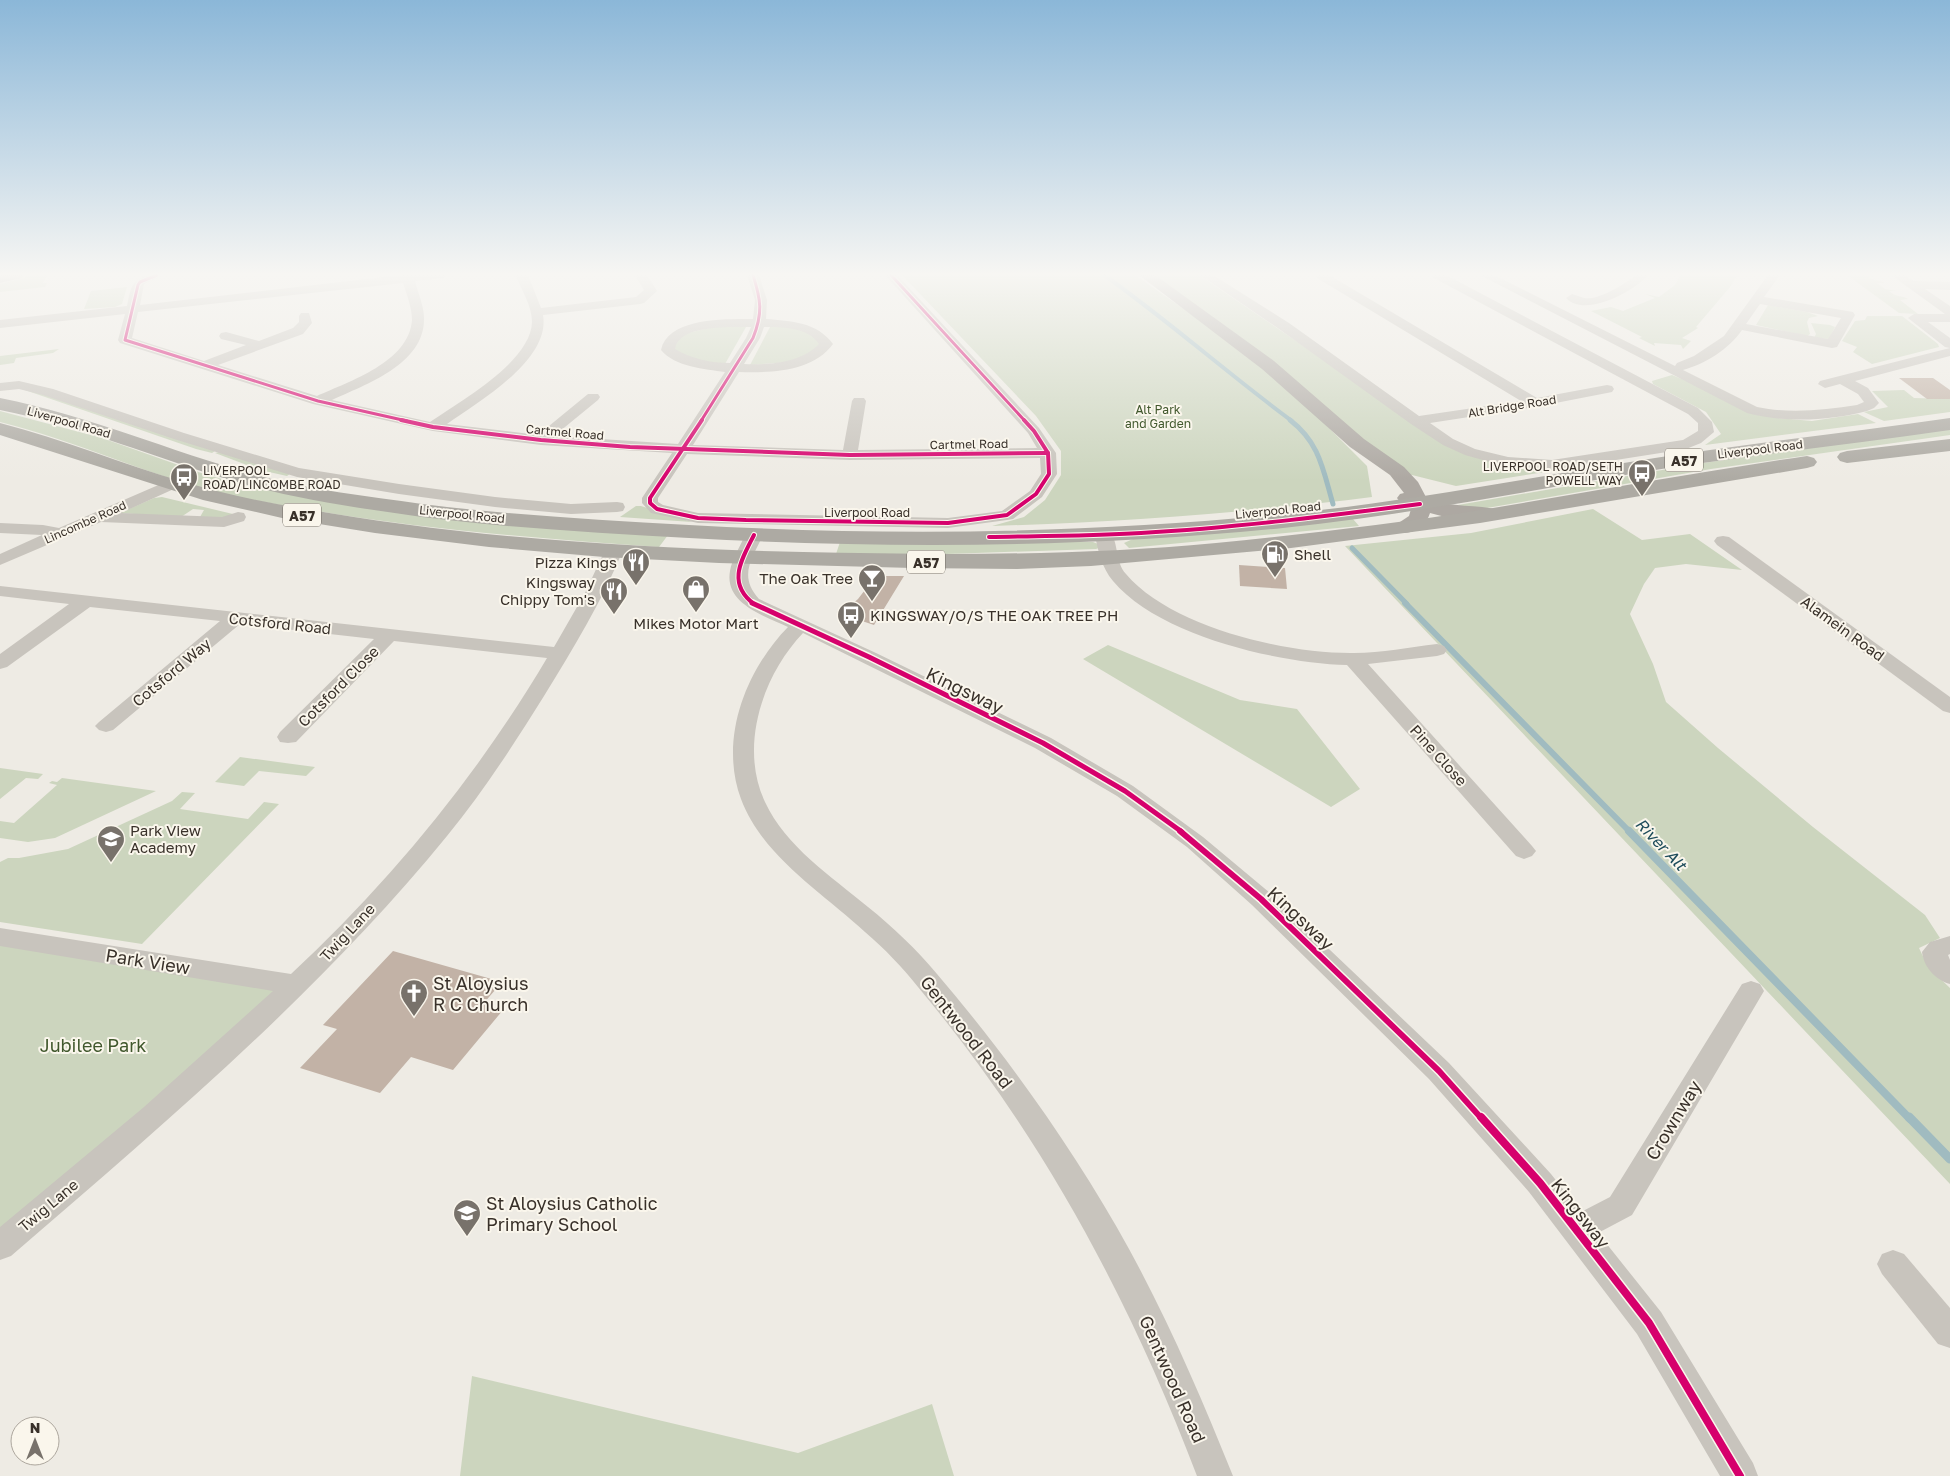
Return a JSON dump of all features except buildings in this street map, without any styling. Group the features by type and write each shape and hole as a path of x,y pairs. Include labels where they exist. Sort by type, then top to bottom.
{"highway":[{"name":"Liverpool Road","path":"0,404 42,412 93,427 218,470 267,484 329,495 468,515 617,528 749,546 940,562 1050,561 1177,552 1404,528 1767,468 1950,445"},
{"name":"Liverpool Road","path":"0,430 88,456 170,485 236,502 322,518 485,540 614,550 749,546 872,538 1104,535 1282,521 1420,504 1692,459 1950,424"}],"main road":[{"path":"1240,344 1268,365 1357,443 1377,472 1389,485 1406,498 1455,514 1494,514"},
{"path":"1404,528 1418,519 1421,509 1420,504"}],"street":[{"name":"Cartmel Road","path":"137,344 318,400 433,427 541,440 682,450 850,455 1048,453"},
{"path":"256,344 260,345"},
{"path":"205,365 263,344"},
{"path":"318,400 387,366 409,348 411,344"},
{"path":"433,427 515,366 532,344"},
{"path":"669,344 668,350 680,360 706,366 736,368 768,368 793,364 820,353 826,344"},
{"path":"682,450 750,344"},
{"path":"954,344 1034,431 1048,453"},
{"path":"1309,344 1416,421"},
{"path":"1437,344 1535,403"},
{"path":"1569,344 1636,380 1676,368 1722,344"},
{"path":"1627,344 1676,368 1741,405 1764,413 1810,416 1869,406 1872,403 1868,396 1843,380"},
{"path":"1825,384 1950,352"},
{"name":"Liverpool Road","path":"1416,421 1448,442 1470,452 1508,462 1538,465 1566,464 1686,444 1696,440 1706,432 1705,422 1693,411 1636,380"},
{"path":"0,387 19,385 48,392 280,467 336,479 495,502 571,509 617,507"},
{"name":"Alt Bridge Road","path":"1416,421 1535,403 1607,389"},
{"path":"541,440 593,397"},
{"path":"850,455 859,401"},
{"name":"Liverpool Road","path":"682,450 650,498 650,503 656,508 698,518 948,523 1007,515 1036,494 1048,474 1048,453"},
{"name":"Lincombe Road","path":"0,560 170,485"},
{"path":"99,516 107,519 193,516 224,522 238,517"},
{"path":"0,528 43,530 60,533"},
{"path":"1104,535 1108,557 1120,578 1133,591 1156,607 1182,621 1249,645 1314,657 1353,659 1437,650"},
{"name":"Kingsway","path":"749,546 737,576 741,593 752,603 869,657 1043,743 1125,791 1195,842 1262,899 1439,1071 1540,1183 1649,1323 1740,1476"},
{"name":"Alamein Road","path":"1725,548 1948,704"},
{"name":"Twig Lane","path":"0,1246 203,1073 297,985 384,892 463,798 521,717 560,654 607,569 614,550"},
{"name":"Cotsford Road","path":"0,591 560,654"},
{"path":"0,663 86,601"},
{"name":"Cotsford Way","path":"106,726 235,618"},
{"name":"Gentwood Road","path":"800,625 789,635 766,671 746,718 743,735 743,762 745,778 753,800 762,817 786,848 810,873 853,907 896,946 941,996 1000,1072 1101,1229 1151,1326 1215,1476"},
{"name":"Cotsford Close","path":"288,737 389,635"},
{"name":"Pine Close","path":"1353,659 1524,851"},
{"name":"Park View","path":"0,937 297,985"},
{"path":"1950,945 1939,948 1934,955 1939,965 1950,975"},
{"name":"Crownway","path":"1576,1229 1621,1206 1751,991"},
{"path":"1893,1264 1950,1333"}],"green space":[{"path":"674,344 736,344 725,364 703,362 674,351"},
{"path":"761,344 819,344 819,348 791,362 750,365"},
{"name":"Alt Park and Garden","path":"967,344 1234,344 1311,410 1367,466 1372,497 1182,516 992,526 1024,517 1045,500 1061,475 1061,451 1036,416"},
{"path":"1236,344 1301,344 1454,448 1545,472 1456,486 1412,475 1402,476"},
{"path":"1666,344 1688,344 1683,349 1681,345"},
{"path":"1849,344 1938,344 1939,347 1872,364 1853,352 1857,347"},
{"path":"59,349 53,353 16,358 14,363 0,365 0,356"},
{"path":"1672,375 1778,418 1812,421 1858,414 1876,423 1705,445 1721,434 1706,412 1653,384 1652,381"},
{"path":"19,388 36,391 215,451 212,453 196,449"},
{"path":"1904,390 1914,398 1950,399 1950,412 1884,421 1864,412 1888,407 1872,391"},
{"path":"0,411 102,438 204,474 243,485 294,495 668,535 659,547 573,541 402,524 258,501 196,486 0,422"},
{"path":"1950,427 1950,435 1711,469 1487,508 1467,510 1458,505 1697,464"},
{"path":"219,452 291,473 287,476 260,470 215,453"},
{"path":"162,497 237,515 233,517 200,517 204,510 193,509 181,517 120,513 154,498"},
{"path":"636,506 641,506 692,522 620,517"},
{"path":"1593,509 1642,540 1690,534 1742,570 1686,564 1655,568 1644,584 1630,614 1653,664 1666,702 1813,827 1925,915 1940,938 1919,948 1928,967 1950,988 1950,1184 1345,546 1471,533"},
{"path":"1353,519 1359,526 1129,548 1124,543 1133,539"},
{"path":"840,542 1093,542 1098,544 1099,548 947,554 836,554"},
{"path":"1108,645 1240,700 1297,709 1360,789 1331,807 1083,659"},
{"path":"240,757 315,767 306,776 259,771 244,786 215,782"},
{"path":"0,768 43,774 38,779 26,778 0,799"},
{"path":"62,778 156,791 55,838 28,842 0,838 0,821 14,823 57,785 49,783 52,781 57,782"},
{"path":"182,792 195,793 180,809 248,819 264,802 279,804 142,944 0,922 0,862 8,858 19,858 68,849 172,801"},
{"name":"Jubilee Park","path":"0,937 297,985 0,1246"},
{"path":"472,1376 798,1453 932,1404 954,1476 460,1476"}],"waterway":[{"name":"River Alt","path":"1193,344 1292,421"},
{"name":"River Alt","path":"1290,420 1308,438 1314,448 1323,469 1333,504"},
{"name":"River Alt","path":"1352,548 1407,604"},
{"name":"River Alt","path":"1405,603 1630,832"},
{"name":"River Alt","path":"1629,831 1910,1119"},
{"name":"River Alt","path":"1909,1117 1950,1159"}],"cycle path":[{"path":"137,344 318,401 433,427 541,440 630,447 769,453 850,455 1048,453"},
{"path":"749,344 650,498 650,503 657,509 698,518 746,520 948,523 1007,515 1036,494 1049,474 1048,453 1034,431 954,344"},
{"path":"989,537 1102,535 1182,530 1301,519 1420,504"},
{"path":"754,535 741,562 738,578 744,594 752,603 869,657 1043,743 1125,791 1195,842 1261,899 1439,1071 1540,1183 1649,1323 1740,1476"}],"place":[{"name":"LIVERPOOL ROAD/SETH POWELL WAY","path":"1642,497"},
{"name":"LIVERPOOL ROAD/LINCOMBE ROAD","path":"184,501"},
{"name":"Shell","path":"1275,578"},
{"name":"Pizza Kings","path":"636,586"},
{"name":"The Oak Tree","path":"872,602"},
{"name":"Mikes Motor Mart","path":"696,613"},
{"name":"Kingsway Chippy Tom's","path":"614,615"},
{"name":"KINGSWAY/O/S THE OAK TREE PH","path":"851,639"},
{"name":"Park View Academy","path":"111,863"},
{"name":"St Aloysius R C Church","path":"414,1017"},
{"name":"St Aloysius Catholic Primary School","path":"467,1237"}]}
